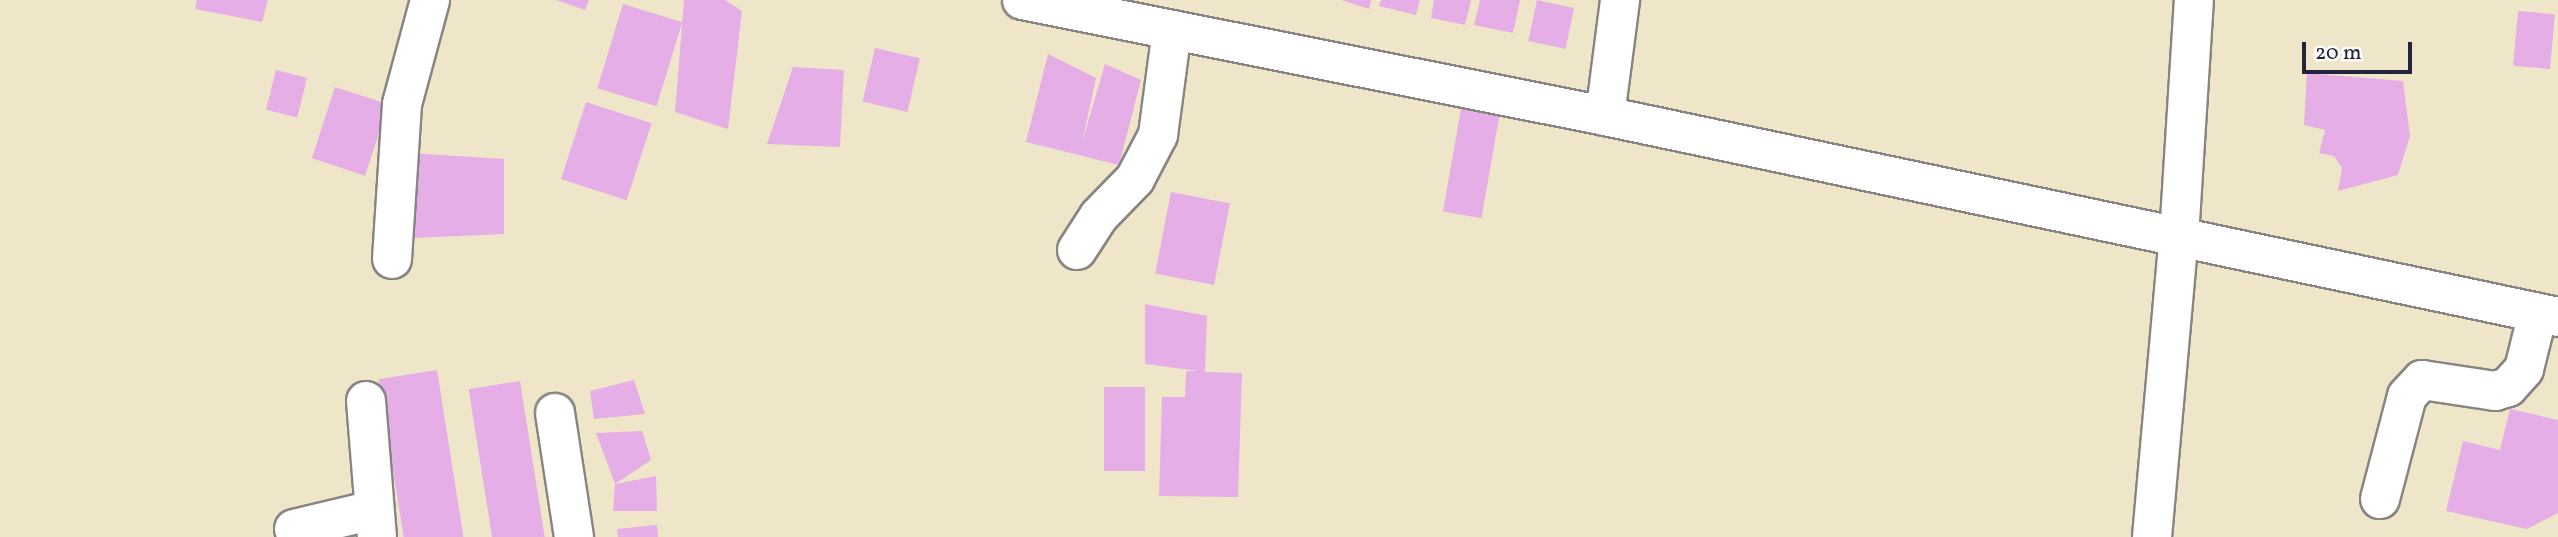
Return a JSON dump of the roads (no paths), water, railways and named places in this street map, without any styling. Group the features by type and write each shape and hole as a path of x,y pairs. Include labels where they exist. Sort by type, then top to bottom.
{"street":[{"path":"392,259 402,104 430,0"},
{"path":"1605,116 1620,0"},
{"path":"2152,537 2179,237 2194,0"},
{"path":"1036,2 1605,116 2548,315 2524,369 2508,387 2495,391 2422,380 2407,396 2380,499"},
{"path":"1077,250 1099,216 1135,179 1158,135 1171,30"},
{"path":"294,529 375,524 366,401"},
{"path":"555,413 573,537"}]}
